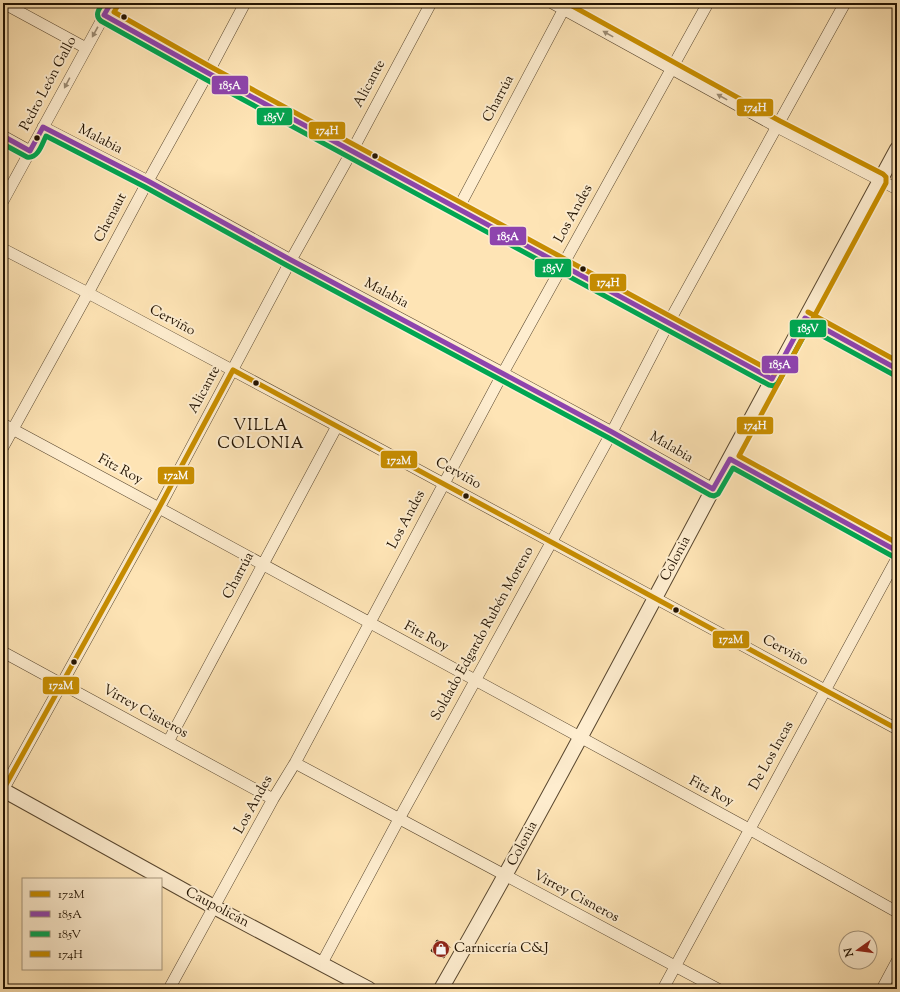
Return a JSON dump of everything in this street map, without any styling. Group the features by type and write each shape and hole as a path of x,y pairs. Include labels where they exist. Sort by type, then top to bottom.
{"street":[{"path":"4,3 86,48"},
{"name":"Pedro León Gallo","path":"3,201 111,3"},
{"name":"Chenaut","path":"3,447 8,427 88,292 245,3"},
{"name":"Alicante","path":"3,790 160,508 291,260 352,151 431,3"},
{"path":"552,3 566,6 671,70 897,190"},
{"name":"Los Andes","path":"170,989 273,799 295,763 503,373 708,3"},
{"name":"Soldado Edgardo Rubén Moreno","path":"322,963 399,819 612,432 669,322 845,3"},
{"name":"Charrúa","path":"458,209 566,6"},
{"path":"104,15 772,379"},
{"name":"Malabia","path":"43,127 148,181 291,260 612,432 713,489"},
{"path":"3,136 30,151"},
{"name":"Colonia","path":"442,989 506,876 897,149"},
{"name":"Cerviño","path":"3,249 88,292 444,483 897,729"},
{"path":"805,318 897,369"},
{"name":"Charrúa","path":"168,742 337,426"},
{"name":"Fitz Roy","path":"8,427 160,508 579,738 749,829 897,912"},
{"path":"730,459 897,551"},
{"name":"De Los Incas","path":"663,989 897,558"},
{"name":"Virrey Cisneros","path":"3,652 273,799"},
{"name":"Virrey Cisneros","path":"295,763 718,989"},
{"name":"Caupolicán","path":"3,790 162,878"},
{"name":"Caupolicán","path":"162,878 369,989"},
{"path":"882,989 897,961"}],"building":[{"name":"Carnicería C&J","path":"437,940 450,947 444,958 431,951"}],"transit line":[{"name":"185V","path":"103,3 98,14 101,21 769,385 774,386 778,383 808,328 894,375"},
{"name":"185A","path":"111,3 104,15 772,379 805,318 897,369"},
{"name":"174H","path":"567,3 780,121 883,174 886,177 886,183 739,456 897,543"},
{"name":"174H","path":"117,7 114,12 211,67 775,373"},
{"name":"185A","path":"3,136 30,151 43,127 148,181 291,260 612,432 713,489 730,459 897,551"},
{"name":"185V","path":"3,144 27,157 31,157 37,153 46,136 145,187 288,266 609,438 710,495 714,496 718,494 733,468 894,557"},
{"name":"174H","path":"808,312 897,361"},
{"name":"172M","path":"233,370 897,729"},
{"name":"172M","path":"3,790 159,508 233,370"}],"place":[{"name":"Carnicería C&J","path":"441,949"}],"district":[{"name":"VILLA COLONIA","path":"261,435"}]}
